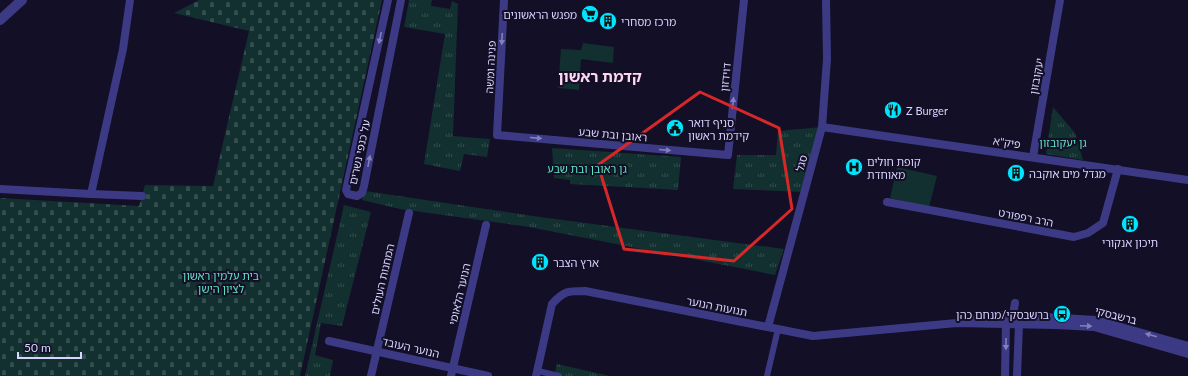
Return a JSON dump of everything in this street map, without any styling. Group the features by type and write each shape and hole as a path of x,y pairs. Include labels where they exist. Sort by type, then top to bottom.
{"street":[{"path":"0,20 22,0"},
{"path":"91,194 126,36 130,0"},
{"name":"על כנפי נשרים","path":"388,0 346,190 348,194 357,196 362,193 364,186 401,0"},
{"name":"פנינה ומשה","path":"497,135 504,0"},
{"name":"דוידזון","path":"728,156 744,0"},
{"name":"סגל","path":"768,327 822,127 828,59 826,0"},
{"name":"יעקובזון","path":"1033,157 1060,0"},
{"name":"פיק\"א","path":"822,127 1188,180"},
{"name":"ראובן ובת שבע","path":"497,135 728,156"},
{"name":"הרב רפפורט","path":"887,202 1074,237 1088,233 1103,223 1118,169"},
{"path":"0,189 142,196"},
{"name":"המחנות העולים","path":"371,376 409,213"},
{"name":"הנוער הלאומי","path":"452,372 486,225"},
{"name":"תנועות הנוער","path":"537,374 552,304 567,290 585,291 813,336 957,323 994,316 1013,315"},
{"path":"1005,376 1006,324 1013,315 1014,303"},
{"path":"1013,315 1019,324 1017,376"},
{"name":"ברשבסקי","path":"1013,315 1096,320 1188,346"},
{"name":"תנועות הנוער","path":"957,323 1019,324"},
{"name":"ברשבסקי","path":"1019,324 1094,327 1188,354"},
{"path":"767,376 778,329"},
{"name":"הנוער העובד","path":"329,341 376,351 452,372 488,376"},
{"path":"537,374 559,376"}],"highlighted area":[{"path":"700,92 779,128 792,209 734,261 624,249 598,165"}],"green space":[{"name":"בית עלמין ראשון לציון הישן","path":"199,0 382,0 300,376 0,376 0,198 139,206 145,185 213,186 249,31 174,13"},
{"path":"409,0 432,0 431,6 450,9 452,1 458,4 453,136 490,139 487,157 464,154 460,171 424,164 445,34 404,27"},
{"path":"583,43 614,47 613,63 581,59 579,90 558,88 561,49 581,50"},
{"name":"גן יעקובזון","path":"1053,107 1075,133 1083,160 1046,154"},
{"path":"822,127 804,192 733,189 737,155 776,155 778,131"},
{"name":"גן ראובן ובת שבע","path":"552,148 681,157 678,190 570,184 570,180 554,178"},
{"path":"897,167 937,176 929,207 890,198"},
{"path":"365,191 540,217 784,249 775,275 529,227 400,209 362,200"},
{"path":"344,205 371,212 342,326 321,323 315,355 333,360 330,376 305,376"},
{"path":"557,364 610,376 554,376"}],"place":[{"name":"מפגש הראשונים","path":"590,14"},
{"name":"מרכז מסחרי","path":"608,21"},
{"name":"Z Burger","path":"893,110"},
{"name":"סניף דואר קידמת ראשון","path":"675,128"},
{"name":"קופת חולים מאוחדת","path":"854,167"},
{"name":"מגדל מים אוקבה","path":"1016,173"},
{"name":"תיכון אנקורי","path":"1130,224"},
{"name":"ארץ הצבר","path":"540,262"},
{"name":"ברשבסקי/מנחם כהן","path":"1062,314"}],"district":[{"name":"קדמת ראשון","path":"600,76"}]}
